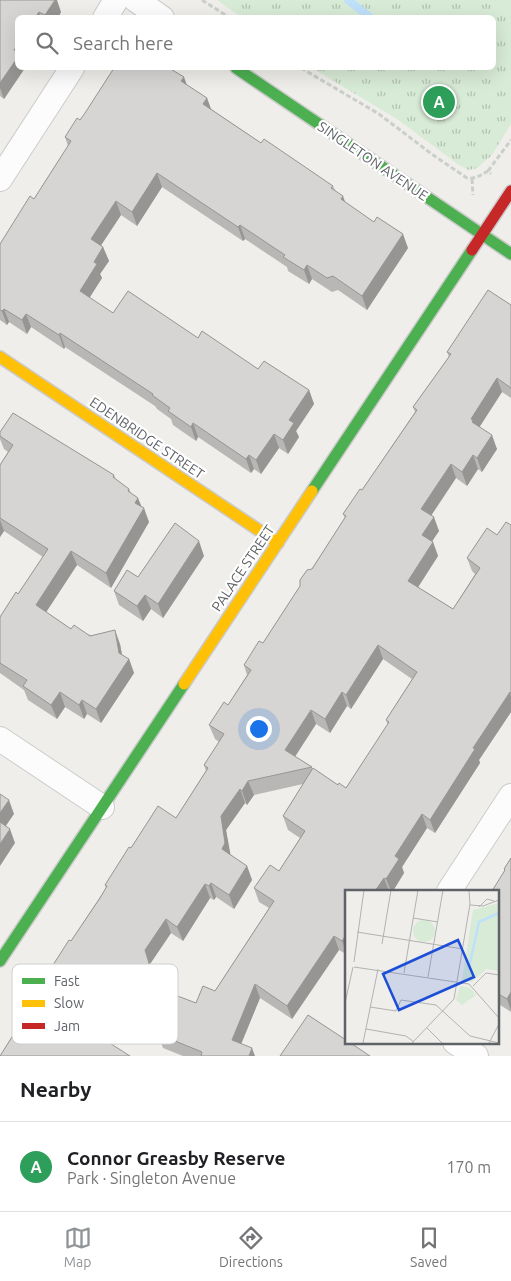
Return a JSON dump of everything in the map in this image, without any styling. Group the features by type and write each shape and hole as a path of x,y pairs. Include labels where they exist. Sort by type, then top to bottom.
{"street":[{"path":"107,15 116,0"},
{"path":"136,0 158,15"},
{"path":"0,179 71,70"},
{"name":"SINGLETON AVENUE","path":"239,70 511,254"},
{"name":"PALACE STREET","path":"0,961 511,191"},
{"name":"EDENBRIDGE STREET","path":"0,357 278,543"},
{"path":"0,739 102,807"},
{"path":"450,890 511,796"},
{"path":"458,1044 476,1056"}],"path":[{"path":"202,0 225,15"},
{"path":"304,70 378,114 467,178 472,179 488,171 511,140"},
{"path":"488,171 494,178"},
{"path":"472,179 473,204"}],"green space":[{"path":"217,0 511,0 511,124 492,155 477,168 469,170 459,165 397,119 315,70 496,70 496,15 238,15"}],"building":[{"path":"0,0 55,0 45,15 39,12 37,15 15,15 15,61 0,83"},
{"path":"113,70 172,70 184,77 181,81 207,98 203,104 261,143 264,139 333,186 331,188 343,196 341,199 374,222 377,217 403,234 362,296 333,276 327,278 307,265 304,270 240,225 238,227 157,173 132,212 116,201 91,239 103,247 94,262 97,264 80,291 113,313 128,291 198,338 202,331 258,369 264,361 309,390 289,420 294,423 283,440 274,434 256,460 249,455 246,459 193,423 191,427 168,411 170,408 153,394 60,333 59,335 26,314 22,320 4,309 0,310 0,244 30,196 34,199 71,141 65,137 77,118 80,120"},
{"path":"488,290 511,305 511,388 497,378 471,419 473,420 472,422 492,435 477,458 473,455 462,472 451,464 421,509 434,517 422,535 433,542 408,581 453,609 480,568 467,558 487,528 497,535 506,522 511,525 511,693 473,748 475,749 430,820 422,814 395,856 399,859 386,879 384,878 376,890 345,890 345,936 342,941 334,936 287,1006 255,984 232,1040 252,1048 249,1056 201,1056 202,1052 178,1042 178,996 196,1003 203,986 215,991 274,901 254,888 270,865 279,871 305,831 283,816 313,768 338,785 339,783 346,788 389,722 386,720 417,672 378,645 346,695 342,692 325,719 311,710 285,750 312,767 248,781 221,816 225,843 222,849 247,866 229,895 211,883 209,886 205,884 177,927 166,919 145,950 148,964 54,964 100,898 107,886 105,885 158,806 176,818 208,768 204,765 224,734 209,725 224,702 228,705 251,670 244,665 259,641 263,643 300,586 300,580 307,570 312,569 346,516 343,514 360,489 362,490 417,410 413,407 451,354 447,352"},
{"path":"13,413 114,475 113,477 138,498 135,503 144,508 106,573 71,551 36,605 71,629 74,625 90,636 115,630 119,653 129,659 96,709 82,700 79,705 60,692 51,705 23,686 27,680 0,663 0,617 48,549 0,518 0,465 13,445 0,436 0,432"},
{"path":"175,523 199,541 158,604 145,595 137,606 114,591 127,570 138,577"},
{"path":"0,794 9,800 0,813"},
{"path":"0,822 10,829 0,844"},
{"path":"511,858 511,992 507,999 498,994 498,890 493,890"},
{"path":"308,1015 345,1039 345,1044 352,1044 370,1056 280,1056"},
{"path":"12,1037 12,1044 111,1044 130,1056 0,1056"}],"waterway":[{"path":"348,0 367,15"}],"traffic: fast":[{"path":"239,70 511,254"},
{"path":"312,491 472,250"},
{"path":"0,961 184,684"}],"traffic: slow":[{"path":"0,357 278,543"},
{"path":"184,684 312,491"}],"traffic: jam":[{"path":"472,250 511,191"}],"place":[{"name":"Connor Greasby Reserve","path":"439,102"}]}
